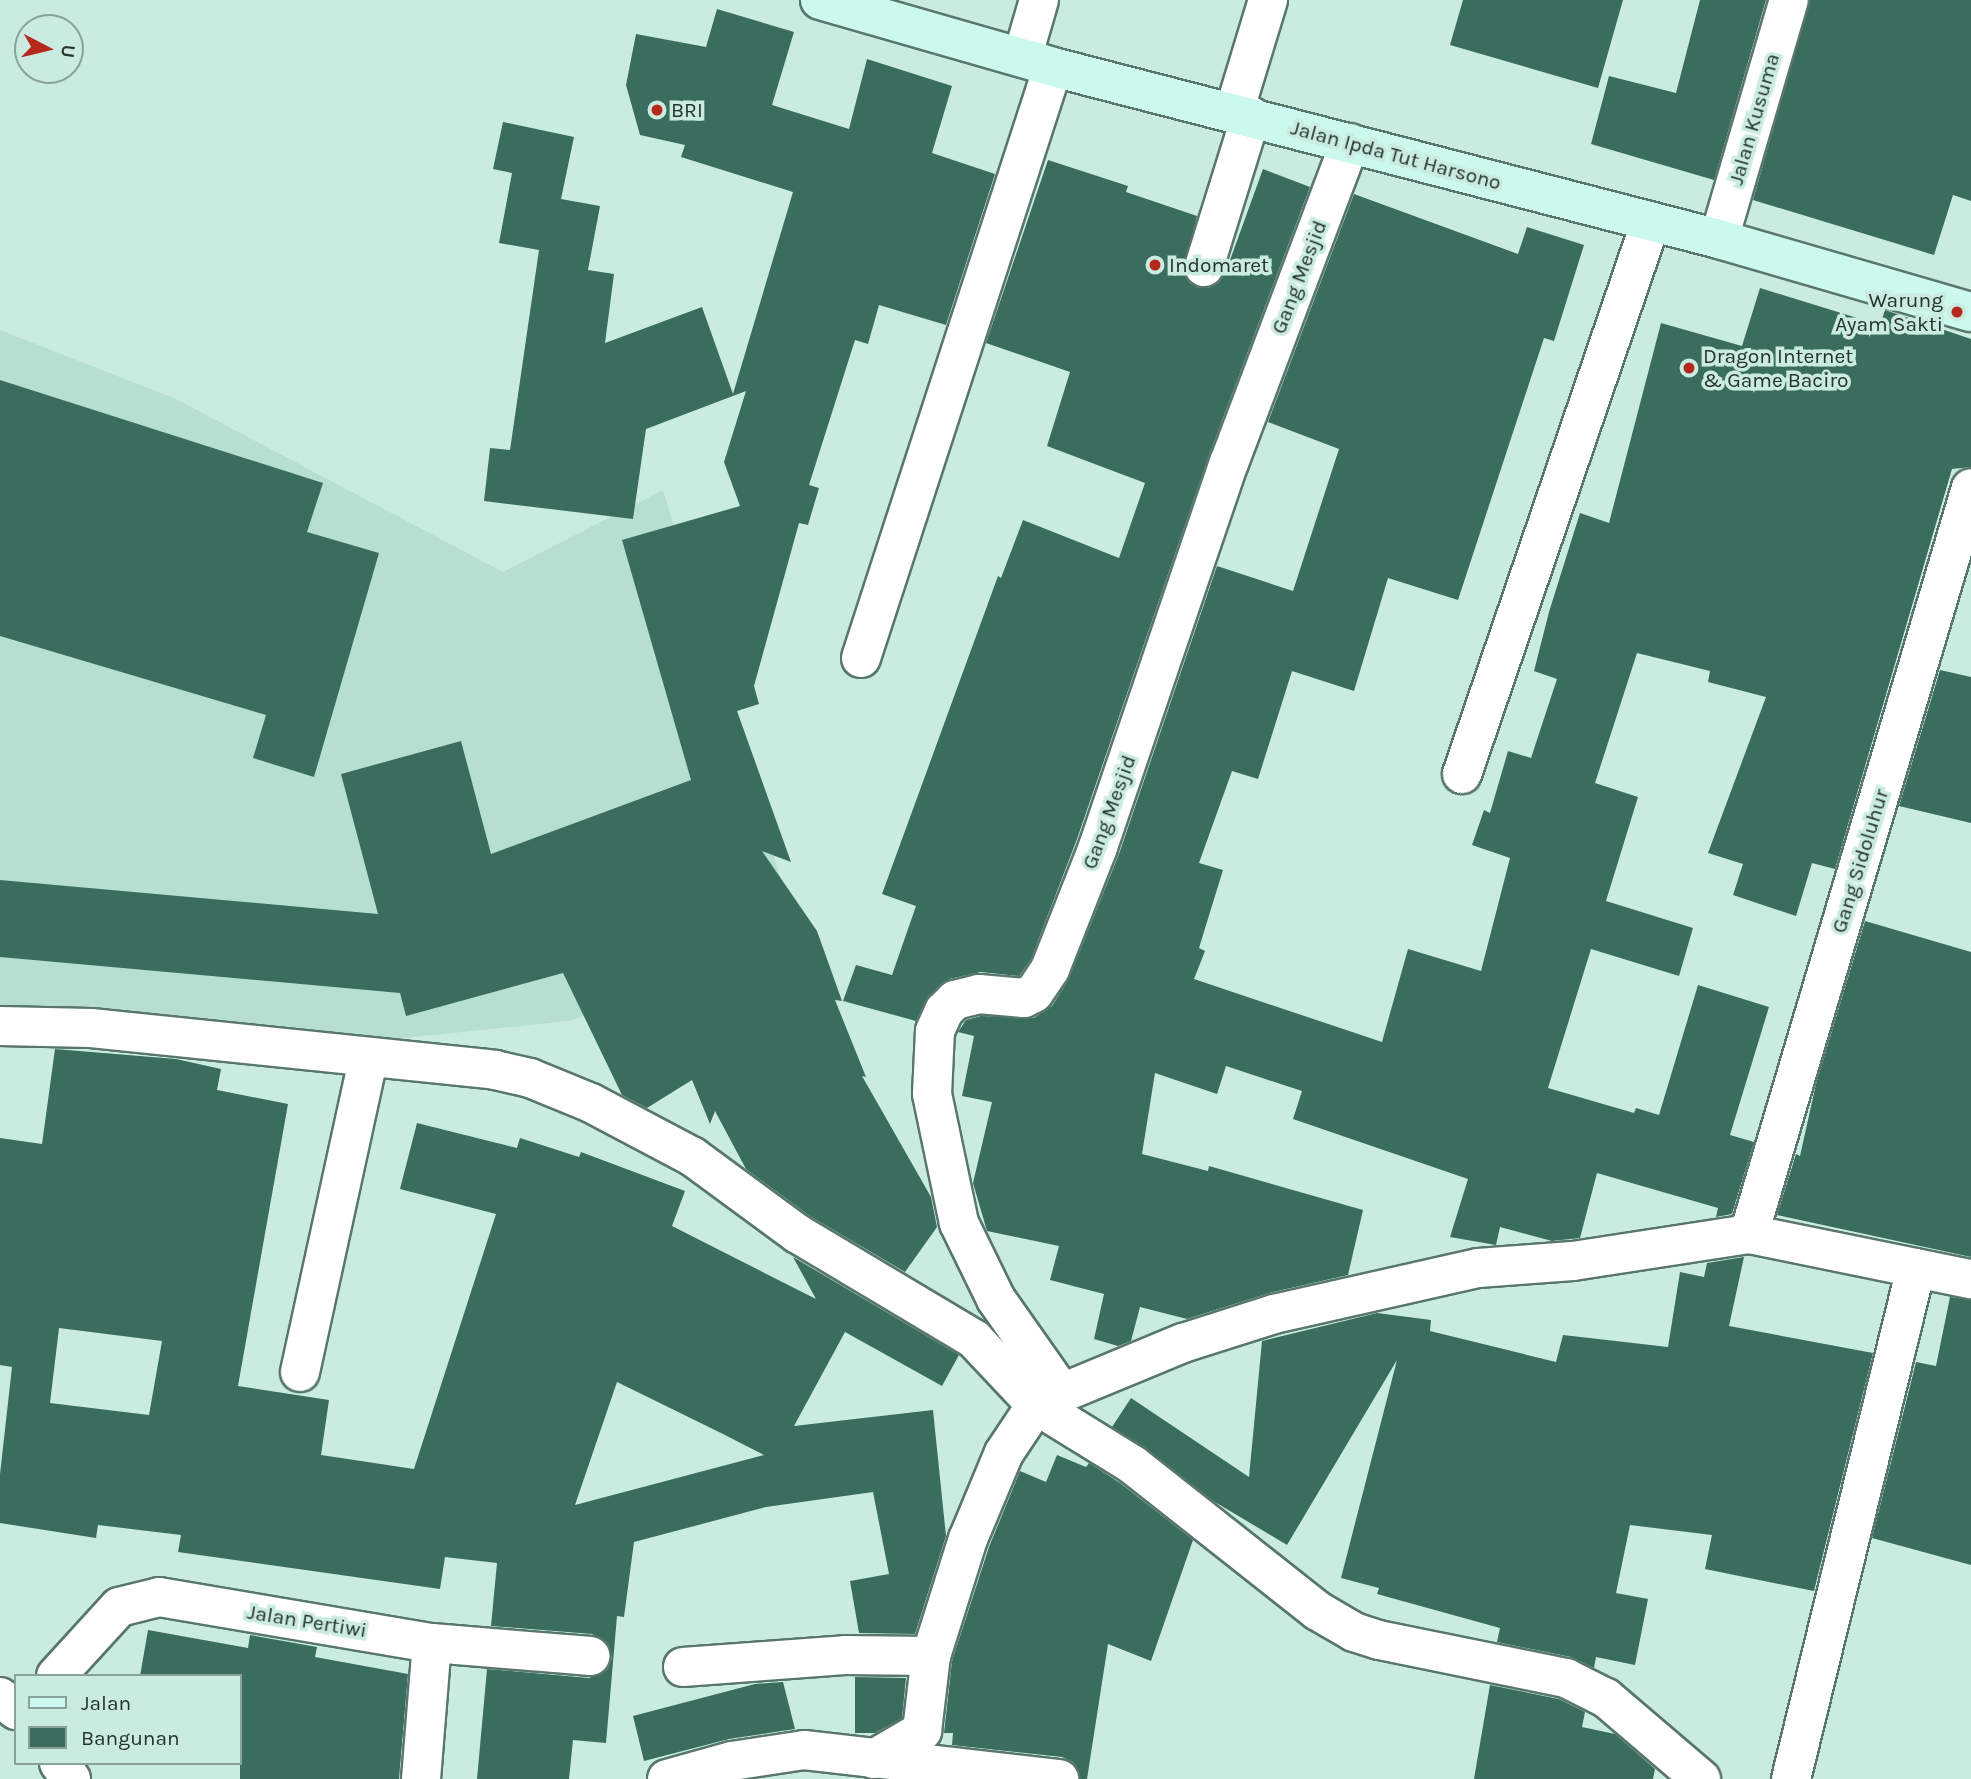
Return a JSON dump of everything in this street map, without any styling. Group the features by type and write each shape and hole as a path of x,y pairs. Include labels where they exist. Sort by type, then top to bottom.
{"main road":[{"name":"Jalan Ipda Tut Harsono","path":"820,0 1038,61 1719,239 1971,312"}],"street":[{"path":"861,659 1038,61 1039,0"},
{"path":"1204,267 1243,114 1268,0"},
{"name":"Jalan Kusuma","path":"1719,239 1789,0"},
{"name":"Gang Mesjid","path":"1049,1399 959,1223 932,1094 935,1031 944,1011 955,1000 979,994 1024,998 1034,993 1050,969 1098,847 1229,463 1350,143"},
{"path":"1462,774 1651,221"},
{"name":"Gang Sidoluhur","path":"1749,1234 1971,488"},
{"path":"0,1026 90,1028 215,1039 368,1059 495,1070 530,1078 591,1103 693,1157 798,1234 974,1339 1284,1588 1354,1632 1566,1678 1606,1698 1701,1779"},
{"path":"300,1372 368,1059"},
{"path":"874,1769 922,1731 931,1656 968,1539 999,1465 1049,1399 1183,1343 1357,1293 1478,1268 1573,1261 1749,1234 1971,1279"},
{"path":"1791,1779 1916,1268"},
{"name":"Jalan Pertiwi","path":"57,1674 119,1607 146,1598 432,1643 590,1656"},
{"path":"421,1779 432,1643"},
{"path":"683,1667 845,1656 931,1656"},
{"path":"0,1697 14,1708"},
{"path":"667,1779 732,1761 804,1750 874,1769 1059,1779"}],"shaded area":[{"path":"0,330 176,399 503,572 663,490 799,939 569,1021 239,1055 0,1014"}],"building":[{"path":"1463,0 1623,0 1598,88 1450,45"},
{"path":"1700,0 1766,0 1714,180 1591,144 1609,76 1676,93"},
{"path":"1810,0 1971,0 1971,201 1953,195 1934,255 1753,200"},
{"path":"717,9 794,32 772,105 849,129 867,59 952,86 932,153 995,174 946,325 879,305 868,344 855,340 809,485 819,488 808,525 799,523 754,686 759,704 737,711 791,862 762,851 817,931 842,1001 835,1000 866,1077 862,1076 931,1197 937,1227 905,1272 810,1216 746,1169 715,1111 710,1124 692,1080 647,1108 622,1095 563,973 406,1016 400,993 0,957 0,880 378,914 341,774 461,741 491,854 691,780 622,540 740,506 724,462 746,391 646,429 633,519 484,501 490,448 510,450 539,250 499,243 512,173 493,169 503,122 574,137 561,199 600,206 588,270 614,274 605,343 702,307 733,394 793,192 681,157 685,145 640,135 626,85 636,34 706,47"},
{"path":"1048,160 1128,186 1126,192 1197,216 1183,271 1198,288 1209,288 1225,274 1263,169 1310,187 1209,455 1077,839 1031,959 1019,976 981,972 949,979 928,996 916,1021 843,1001 856,965 892,975 916,906 882,894 998,576 1001,578 1023,520 1119,558 1145,483 1047,446 1070,372 986,343"},
{"path":"1354,194 1518,254 1527,227 1584,245 1554,341 1544,338 1458,600 1388,578 1354,691 1292,671 1258,779 1232,771 1199,863 1223,870 1199,948 1205,951 1194,979 1382,1042 1408,949 1481,971 1510,858 1472,845 1484,810 1490,813 1508,751 1531,758 1557,679 1534,671 1549,612 1580,513 1609,523 1661,323 1742,346 1760,288 1880,325 1885,310 1971,339 1971,467 1952,469 1835,869 1812,863 1796,916 1733,895 1743,864 1708,853 1766,697 1708,682 1710,671 1637,653 1595,783 1638,797 1606,901 1693,928 1679,976 1591,949 1548,1088 1634,1113 1636,1108 1659,1115 1698,985 1769,1007 1730,1135 1754,1142 1732,1214 1716,1217 1718,1208 1597,1173 1580,1238 1552,1241 1500,1227 1496,1245 1450,1237 1468,1179 1293,1119 1302,1091 1226,1066 1217,1094 1155,1073 1142,1154 1208,1171 1209,1166 1363,1210 1348,1275 1269,1293 1187,1319 1140,1307 1131,1341 1118,1346 1094,1339 1104,1294 1050,1280 1059,1246 987,1231 973,1183 992,1102 962,1096 974,1036 958,1032 966,1020 981,1016 1034,1018 1052,1006 1068,981 1119,854 1217,566 1293,591 1339,449 1268,422"},
{"path":"0,380 323,483 307,532 379,553 314,777 253,758 266,715 0,636"},
{"path":"1940,670 1971,677 1971,823 1899,806"},
{"path":"1865,921 1971,952 1971,1257 1777,1215 1796,1154 1800,1156 1816,1084"},
{"path":"55,1049 176,1059 221,1069 217,1090 288,1104 238,1386 329,1400 321,1455 414,1469 496,1214 400,1189 417,1123 517,1148 520,1138 579,1157 581,1152 685,1191 672,1226 816,1299 793,1257 959,1355 942,1386 845,1332 794,1426 933,1410 946,1536 915,1634 859,1633 850,1581 889,1574 873,1492 766,1507 634,1542 624,1617 617,1616 606,1743 573,1740 569,1779 477,1779 487,1669 589,1678 608,1669 612,1658 609,1646 592,1634 491,1626 497,1563 445,1557 440,1589 178,1552 181,1535 98,1525 96,1538 0,1523 0,1474 12,1367 0,1365 0,1138 42,1144","holes":["59,1328 162,1341 149,1415 50,1403","617,1382 723,1434 764,1455 575,1505"]},
{"path":"1744,1257 1729,1326 1873,1353 1814,1591 1705,1569 1712,1535 1630,1525 1616,1593 1648,1599 1635,1665 1596,1657 1594,1668 1571,1657 1497,1642 1500,1628 1377,1594 1379,1588 1341,1578 1397,1360 1287,1545 1215,1502 1112,1427 1131,1398 1249,1477 1262,1341 1377,1313 1431,1320 1430,1331 1556,1362 1563,1335 1668,1347 1680,1272 1704,1277 1707,1263"},
{"path":"1950,1297 1971,1300 1971,1565 1872,1538 1916,1362 1936,1366"},
{"path":"1057,1455 1086,1467 1089,1463 1120,1483 1193,1540 1151,1661 1108,1644 1087,1779 1080,1779 1073,1762 1062,1757 952,1745 953,1733 944,1733 952,1661 989,1547 1020,1471 1046,1482"},
{"path":"148,1630 248,1648 250,1635 317,1647 315,1657 408,1674 399,1779 240,1779 242,1674 140,1674"},
{"path":"855,1677 906,1678 902,1718 875,1733 855,1733"},
{"path":"783,1682 795,1729 729,1739 644,1761 633,1716 755,1684"},
{"path":"1490,1685 1559,1699 1585,1712 1582,1727 1615,1734 1655,1769 1653,1779 1474,1779"}],"place":[{"name":"BRI","path":"657,110"},
{"name":"Indomaret","path":"1155,265"},
{"name":"Warung Ayam Sakti","path":"1957,312"},
{"name":"Dragon Internet & Game Baciro","path":"1689,368"}]}
